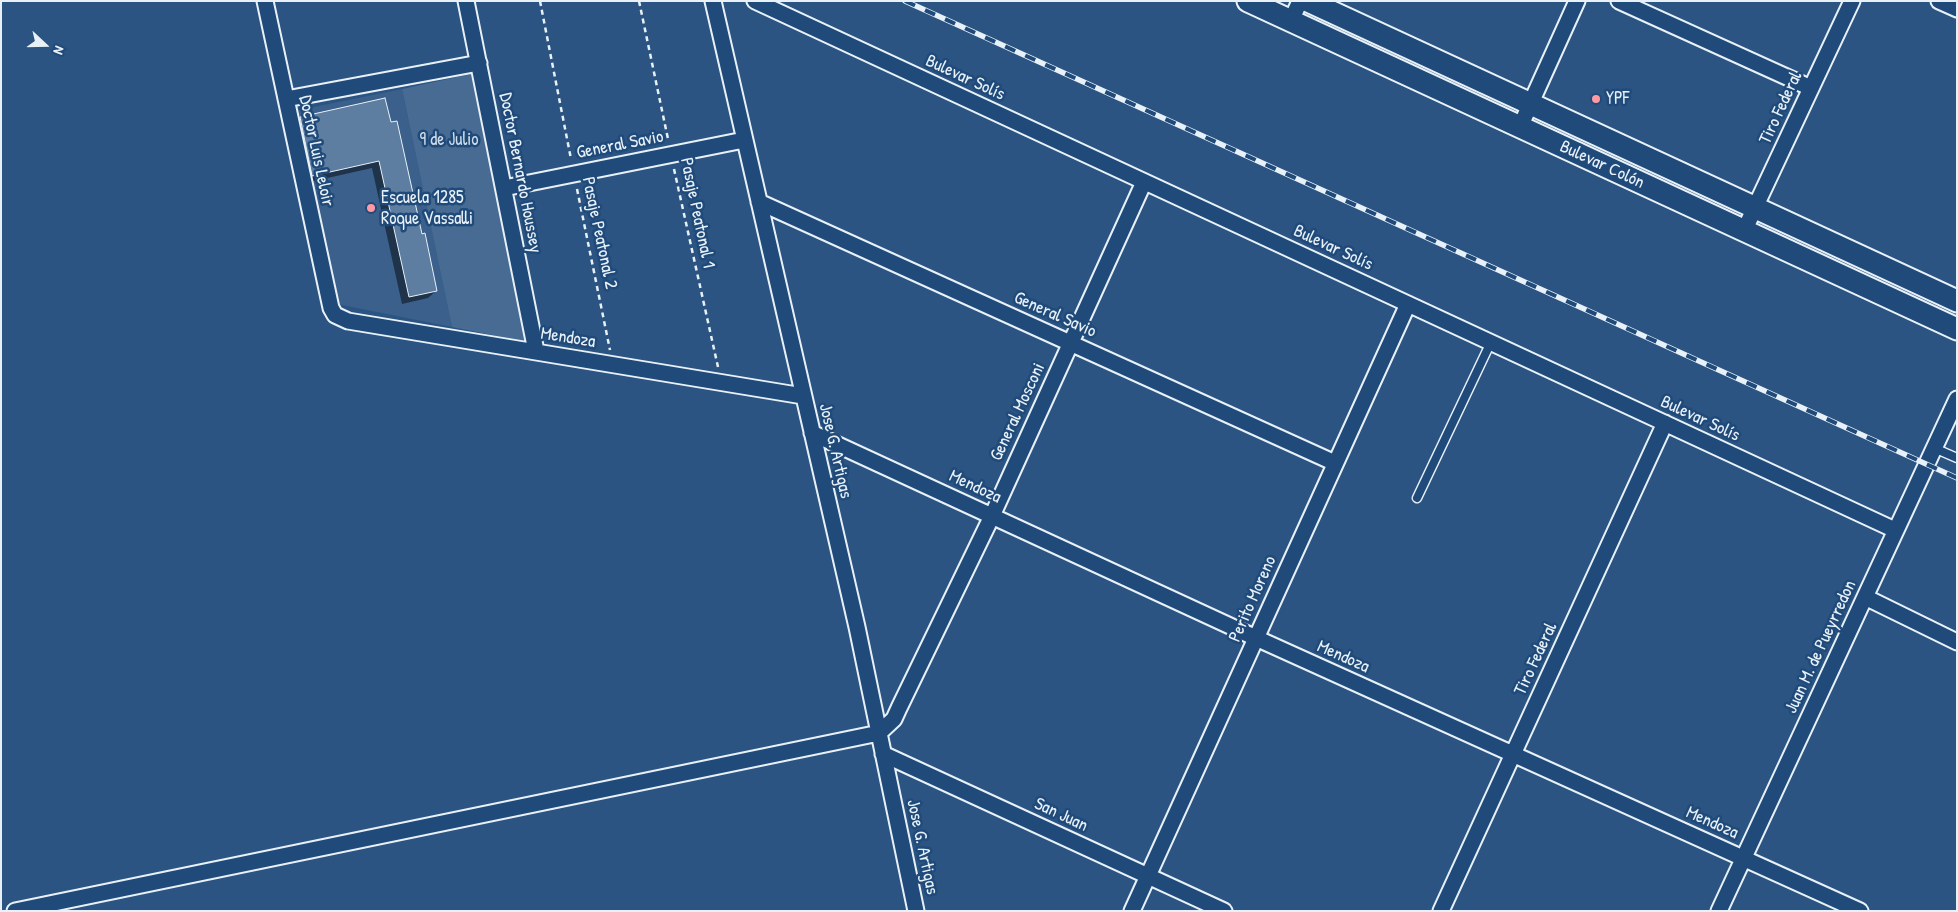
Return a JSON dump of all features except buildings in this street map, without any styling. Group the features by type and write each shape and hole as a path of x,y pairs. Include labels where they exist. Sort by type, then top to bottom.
{"main road":[{"name":"Bulevar Colón","path":"1248,1 1520,127 1608,154 1756,208 1957,329"},
{"name":"Bulevar Colón","path":"1308,1 1530,104 1608,154 1744,231 1957,301"}],"street":[{"name":"Doctor Luis Leloir","path":"265,1 331,308"},
{"name":"Doctor Bernardo Houssey","path":"466,1 536,351"},
{"name":"Jose G. Artigas","path":"712,1 857,627 916,911"},
{"name":"Bulevar Solís","path":"755,1 1895,530"},
{"path":"1291,21 1300,1"},
{"path":"1520,127 1577,1"},
{"path":"1619,1 1811,88"},
{"name":"Tiro Federal","path":"1744,231 1852,1"},
{"path":"1939,1 1957,10"},
{"path":"286,99 479,63"},
{"name":"General Savio","path":"504,188 744,140"},
{"name":"General Mosconi","path":"879,733 894,719 992,516 1144,182"},
{"name":"General Savio","path":"758,202 1336,463"},
{"name":"Perito Moreno","path":"1132,911 1408,304"},
{"name":"Mendoza","path":"331,308 335,315 348,321 803,396"},
{"name":"Juan M. de Pueyrredon","path":"1719,911 1957,398"},
{"name":"Tiro Federal","path":"1442,911 1665,423"},
{"name":"Mendoza","path":"812,433 1256,638 1860,911"},
{"path":"1865,598 1957,642"},
{"path":"15,911 879,733"},
{"name":"San Juan","path":"883,754 1224,911"}],"lane":[{"path":"1417,498 1491,342"},
{"path":"1934,448 1957,458"}],"path":[{"name":"Pasaje Peatonal 2","path":"540,1 610,353"},
{"name":"Pasaje Peatonal 1","path":"639,1 719,370"}],"shaded area":[{"name":"Escuela 1285 Roque Vassalli","path":"402,89 452,327 337,304 294,111"}],"green space":[{"name":"9 de Julio","path":"471,74 527,342 452,327 402,89"}],"railway":[{"path":"905,1 1957,478"}],"place":[{"name":"YPF","path":"1596,99"},
{"name":"Escuela 1285 Roque Vassalli","path":"371,208"}]}
